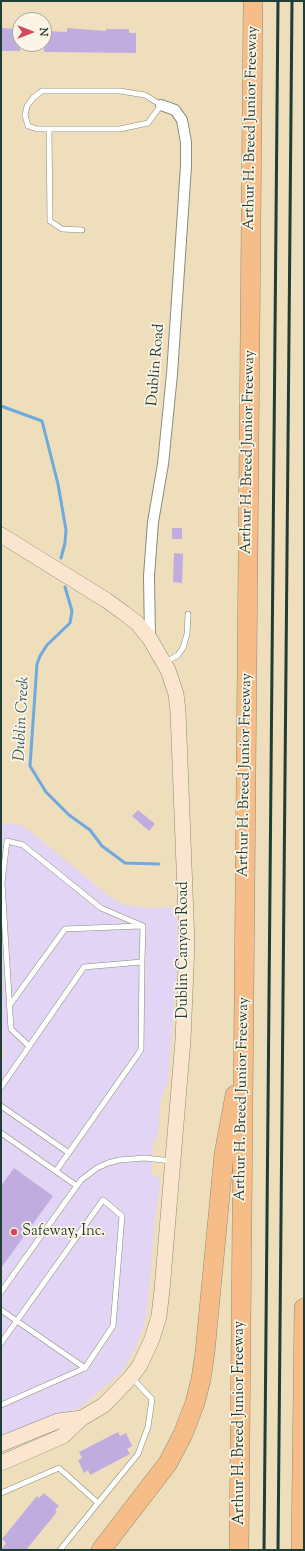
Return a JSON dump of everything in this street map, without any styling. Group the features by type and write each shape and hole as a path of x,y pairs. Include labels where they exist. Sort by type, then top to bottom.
{"highway":[{"name":"Arthur H. Breed Junior Freeway","path":"239,1550 253,1"},
{"path":"101,1550 168,1463 183,1434 195,1403 201,1379 205,1352 225,1147 231,1112 243,1069"},
{"path":"301,1550 304,1308"}],"main road":[{"name":"Dublin Canyon Road","path":"1,535 106,600 137,623 150,639 165,663 174,686 178,711 187,943 183,1040 162,1290 158,1316 152,1339 140,1365 131,1377 104,1405 82,1418 63,1436 1,1463"},
{"name":"Dublin Canyon Road","path":"1,1444 58,1421 82,1418"}],"street":[{"name":"Dublin Road","path":"150,639 149,576 153,522 163,464 172,374 186,166 186,142 182,120 175,110 161,105"}],"lane":[{"path":"42,91 120,91 145,95 161,105 148,123 120,129 49,130 28,126 25,115 27,106 33,98 42,91"},
{"path":"49,130 50,221 62,229 82,230"},
{"path":"165,663 178,655 183,648 187,634 188,614"},
{"path":"29,1046 11,1029 2,883 7,841 23,845 101,908 143,926"},
{"path":"56,1171 141,1050 143,926"},
{"path":"9,1006 65,929 143,926"},
{"path":"1,1087 84,967 142,962"},
{"path":"1,1106 69,1153"},
{"path":"1,1133 77,1186"},
{"path":"1,1292 81,1180 97,1168 120,1160 145,1158 172,1161"},
{"path":"1,1343 103,1200 122,1216 113,1326 85,1368 1,1404"},
{"path":"1,1310 85,1368"},
{"path":"60,1550 138,1454 148,1427 152,1399 131,1377"},
{"path":"1,1493 59,1468 98,1503"}],"shaded area":[{"path":"7,823 21,825 105,893 123,905 152,908 177,908 178,960 168,1081 160,1103 158,1135 153,1145 151,1173 159,1177 160,1185 155,1221 147,1313 143,1329 132,1355 122,1372 80,1408 1,1438 1,1058 5,1053 1,1044 1,824"}],"building":[{"path":"1,28 12,29 12,51 1,51"},
{"path":"67,28 106,31 106,29 129,29 129,33 136,33 136,53 44,52 52,52 52,31 67,32"},
{"path":"172,528 182,528 182,539 172,539"},
{"path":"174,553 183,554 182,583 173,582"},
{"path":"138,810 155,824 149,831 132,816"},
{"name":"Safeway, Inc.","path":"14,1168 53,1196 1,1268 1,1186"},
{"path":"118,1432 120,1436 126,1433 132,1446 127,1449 130,1454 90,1475 88,1470 84,1473 78,1460 82,1458 79,1452"},
{"path":"44,1493 59,1506 55,1510 57,1512 26,1550 1,1550 6,1543 2,1539 37,1496 39,1498"}],"waterway":[{"name":"Dublin Creek","path":"1,406 42,421 58,484 66,530 65,543 61,558"},
{"name":"Dublin Creek","path":"65,587 72,611 70,623 47,645 37,664 30,766 46,792 69,815 90,830 102,846 125,863 159,864"}],"railway":[{"path":"264,1550 278,1"},
{"path":"278,1550 292,1"}],"place":[{"name":"Safeway, Inc.","path":"14,1232"}]}
